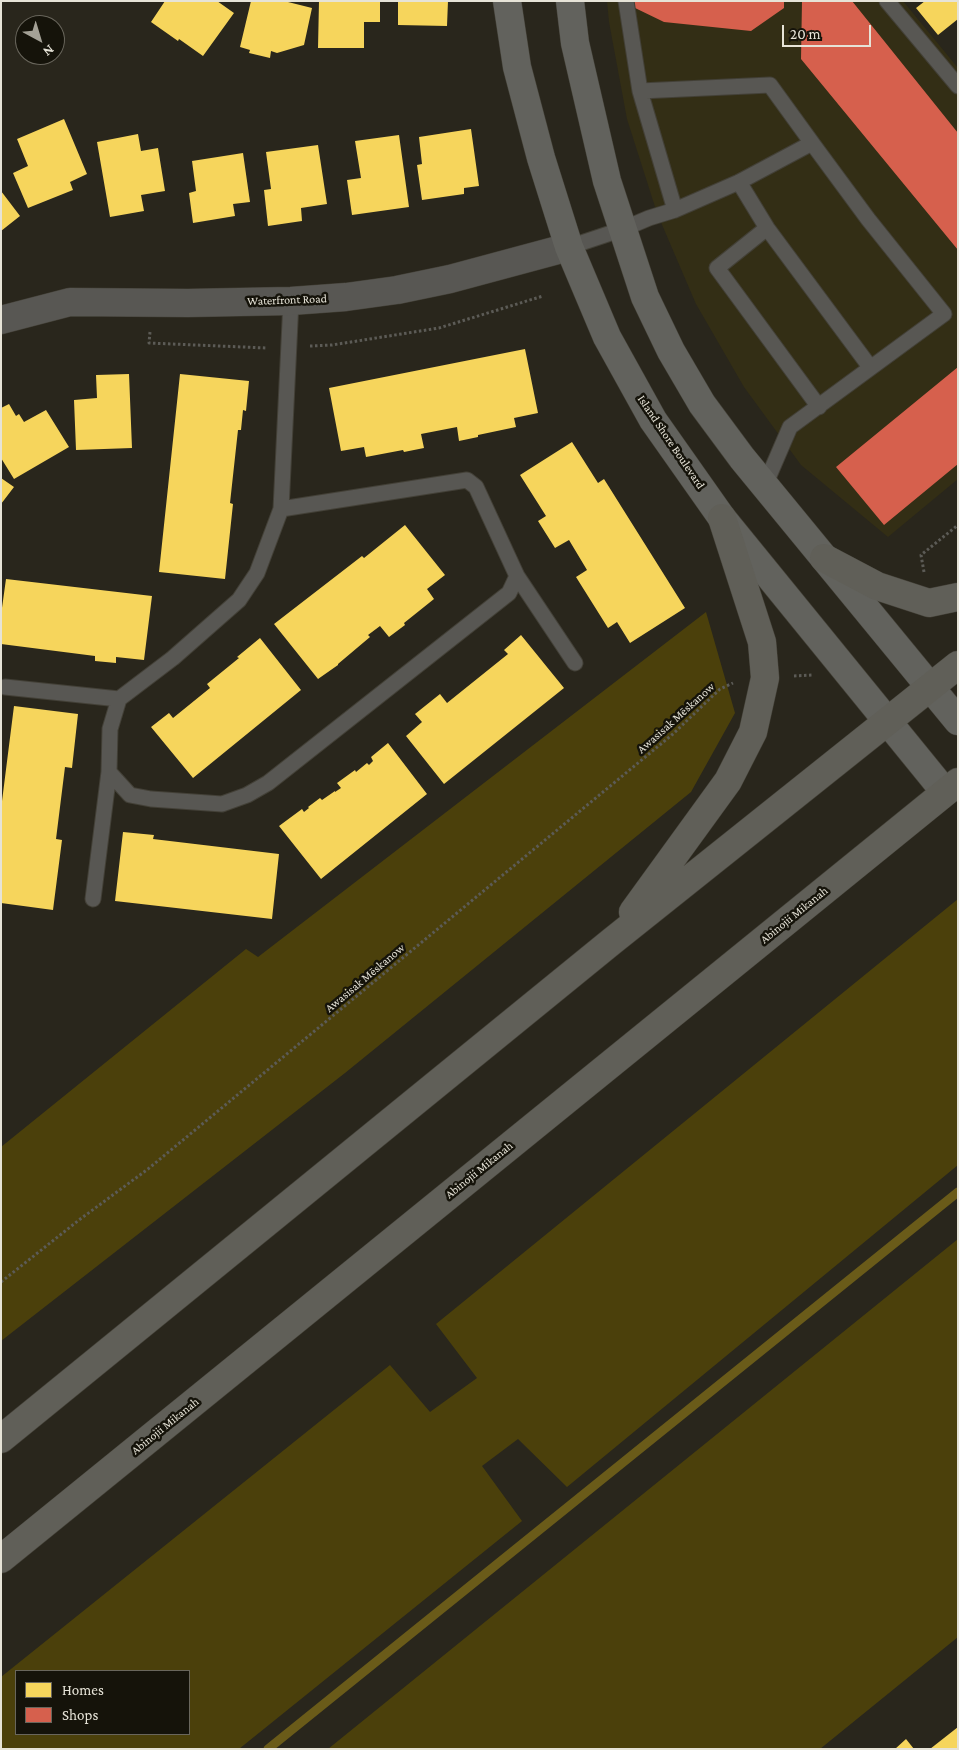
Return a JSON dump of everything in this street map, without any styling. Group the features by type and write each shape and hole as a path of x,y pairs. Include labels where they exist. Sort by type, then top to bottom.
{"main road":[{"path":"611,942 728,781 753,732 765,678 762,642 722,518"},
{"path":"824,558 877,586 929,603 958,597"},
{"path":"1,1439 611,942 958,665"},
{"name":"Abinojii Mikanah","path":"1,1559 951,787"}],"street":[{"name":"Island Shore Boulevard","path":"507,1 517,67 569,247 607,337 653,420 722,518 888,722 951,787"},
{"path":"570,1 574,43 607,180 645,297 671,351 702,404 742,458 958,721"},
{"name":"Waterfront Road","path":"1,320 70,302 291,302 346,297 397,290 450,279 569,247"}],"lane":[{"path":"626,1 640,91 675,210"},
{"path":"887,1 958,86"},
{"path":"640,91 770,85 868,219 951,313 870,367 790,427 765,485"},
{"path":"569,247 675,210 739,182 812,143"},
{"path":"739,182 767,228 870,367"},
{"path":"767,228 717,268 819,407"},
{"path":"93,899 109,772 110,729 119,698 173,658 239,600 256,573 281,508 291,302"},
{"path":"281,508 467,480 476,487 517,576 575,663"},
{"path":"109,772 130,795 151,800 222,804 247,796 268,783 509,593 517,576"},
{"path":"5,687 119,698"}],"path":[{"path":"152,303 149,343 246,348 332,345 440,328 543,296"},
{"path":"921,555 958,525"},
{"name":"Awasisak Mēskanow","path":"1,1282 79,1220 148,1169 674,734 720,689 736,682"}],"shaded area":[{"path":"607,1 903,1 958,68 958,479 888,537 801,465 744,387 696,304 657,213 627,119 609,22"},
{"path":"706,612 735,713 691,792 345,1073 1,1341 1,1147 246,949 258,957"},
{"path":"958,899 958,1165 567,1487 518,1439 482,1466 522,1521 239,1749 1,1749 1,1677 390,1365 430,1412 477,1378 436,1324"},
{"path":"958,1239 958,1637 820,1749 328,1749"}],"building: Homes":[{"path":"165,1 217,1 234,13 203,56 151,22"},
{"path":"251,1 284,1 312,8 304,45 277,53 271,51 270,58 249,53 250,50 240,47"},
{"path":"319,1 380,1 380,22 364,22 364,48 318,48"},
{"path":"398,1 448,1 447,26 398,25"},
{"path":"925,1 958,1 958,19 938,35 916,8"},
{"path":"64,119 87,174 70,182 73,190 28,208 13,173 28,166 17,139"},
{"path":"471,129 479,186 464,188 464,194 422,200 417,165 422,164 419,137"},
{"path":"138,134 141,151 158,148 165,191 141,195 144,211 110,217 97,142"},
{"path":"399,135 409,207 352,215 347,180 361,178 355,141"},
{"path":"318,145 327,204 301,208 302,221 268,226 264,190 271,189 266,152"},
{"path":"243,153 250,202 233,204 235,216 193,223 189,193 196,191 192,161"},
{"path":"1,191 20,216 1,231"},
{"path":"525,349 538,413 514,418 516,427 459,441 457,427 421,434 424,448 404,452 403,450 366,457 364,447 341,451 329,388"},
{"path":"129,374 132,448 76,450 74,400 97,398 96,375"},
{"path":"180,374 249,381 246,411 243,410 241,430 238,430 230,503 233,504 225,579 159,572"},
{"path":"9,404 16,416 19,414 24,422 46,410 69,447 14,479 1,458 1,408"},
{"path":"572,442 598,483 604,479 685,608 630,643 617,622 608,628 576,577 587,570 569,540 555,548 538,521 546,516 520,475"},
{"path":"1,478 14,487 1,504"},
{"path":"405,525 445,575 427,589 434,599 389,637 380,626 368,635 370,637 338,665 318,679 274,624 362,556 364,558"},
{"path":"6,579 152,596 144,660 116,657 116,663 95,661 95,656 1,644 1,615"},
{"path":"521,635 564,688 444,784 406,736 422,722 415,714 440,694 447,703 508,654 504,650"},
{"path":"260,638 301,690 193,778 151,727 169,713 173,718 210,688 207,684"},
{"path":"14,706 78,714 72,768 65,767 56,839 62,840 53,910 1,903 1,809"},
{"path":"388,743 427,794 321,879 279,826 302,809 304,812 320,798 322,800 341,788 337,783 367,763 369,765 373,761 371,757"},
{"path":"123,832 154,835 153,839 279,854 272,919 115,901"},
{"path":"958,1727 958,1749 930,1749"},
{"path":"906,1739 914,1749 895,1749"}],"building: Shops":[{"path":"633,1 784,1 784,8 751,31 664,22 633,7"},
{"path":"802,1 852,1 958,133 958,250 801,59"},
{"path":"958,367 958,464 884,525 836,467"}],"waterway":[{"path":"268,1749 958,1192"}]}
